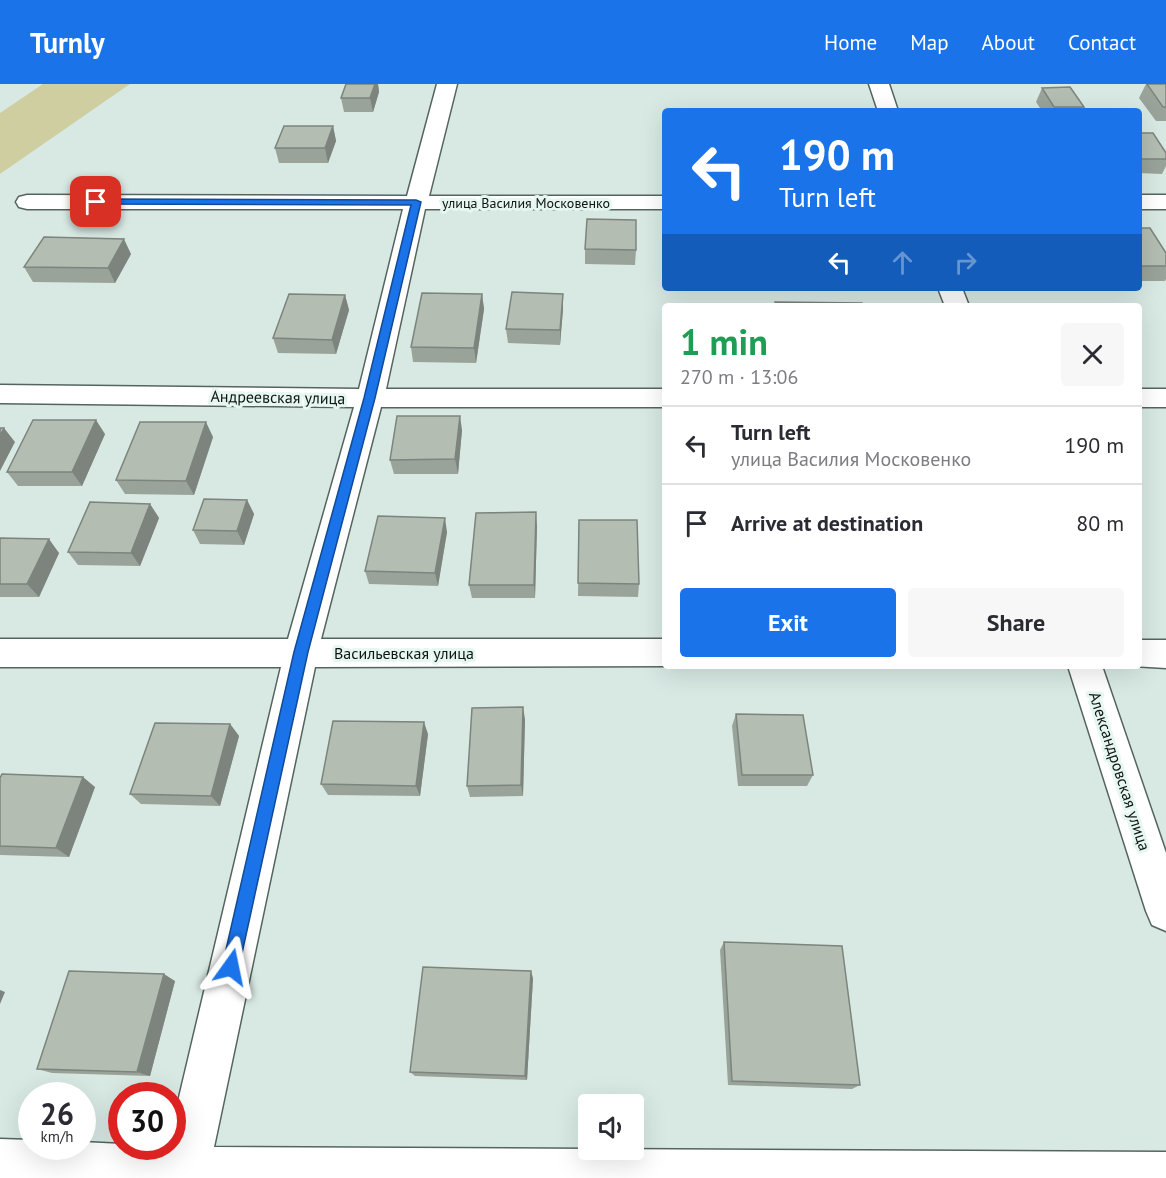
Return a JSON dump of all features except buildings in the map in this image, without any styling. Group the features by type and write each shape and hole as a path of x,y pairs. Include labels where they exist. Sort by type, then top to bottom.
{"street":[{"path":"185,1174 301,652 370,398 416,202 447,84"},
{"path":"879,84 887,108"},
{"name":"улица Василия Московенко","path":"27,202 662,203"},
{"path":"1142,202 1166,202"},
{"name":"Андреевская улица","path":"0,394 662,398"},
{"path":"1142,398 1166,398"},
{"name":"Васильевская улица","path":"0,653 662,653"},
{"path":"1142,654 1166,654"},
{"name":"Александровская улица","path":"1085,669 1166,911"},
{"path":"0,1162 185,1174 1166,1175"}],"green space":[{"path":"43,84 130,84 0,174 0,113"}],"route":[{"path":"96,202 416,202 370,398 301,652 231,967"}]}
